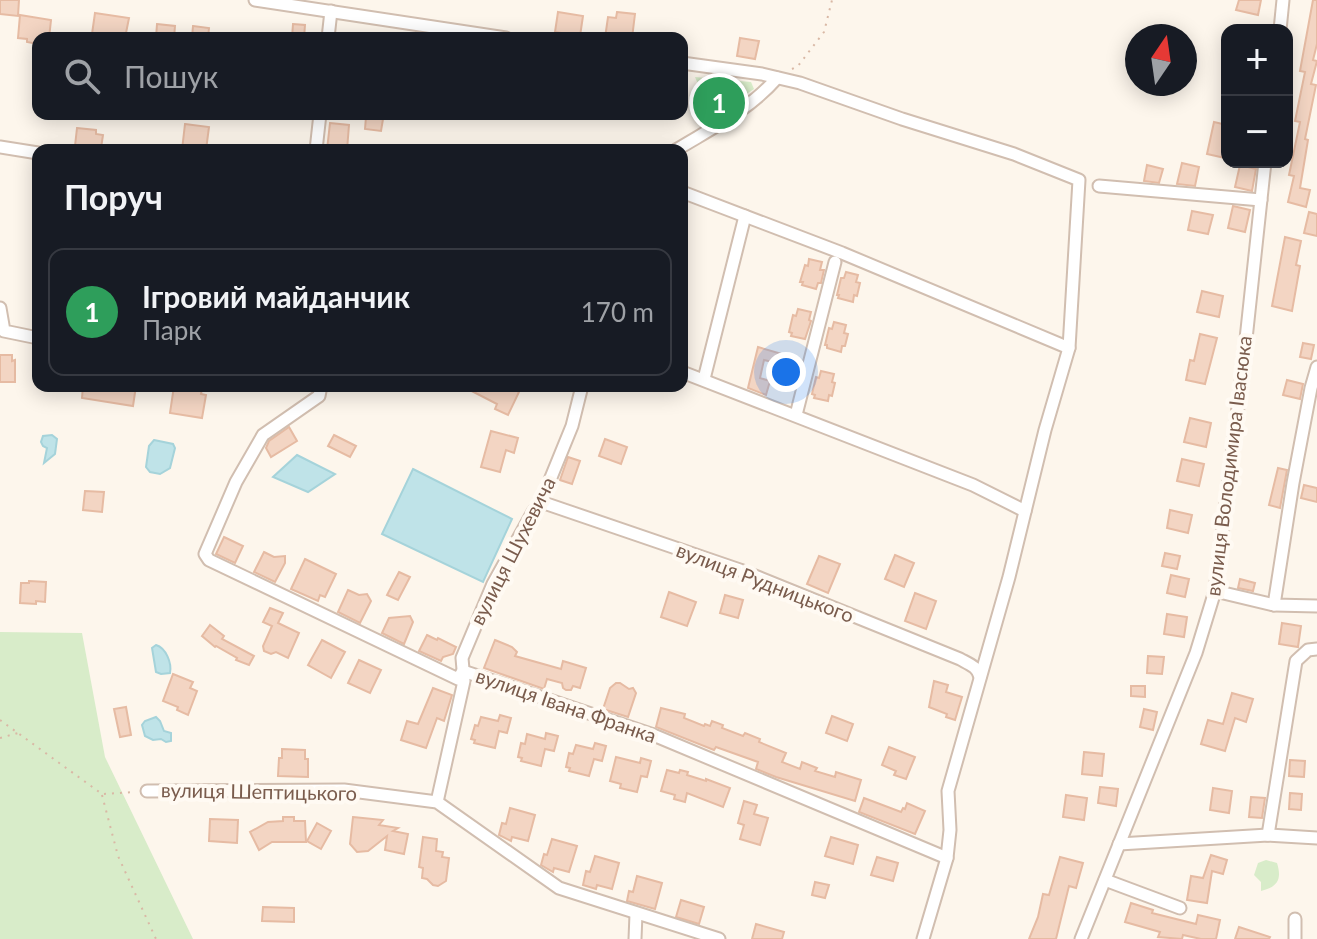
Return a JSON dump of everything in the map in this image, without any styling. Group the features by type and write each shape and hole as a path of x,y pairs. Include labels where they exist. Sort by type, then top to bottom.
{"street":[{"path":"255,0 467,32"},
{"path":"1281,24 1283,0"},
{"path":"329,32 331,11"},
{"path":"688,64 800,83 1014,154 1079,180 1069,348 1045,430 1009,577 948,791 950,830 947,858 923,939"},
{"path":"686,144 746,108 777,78"},
{"path":"317,144 319,120"},
{"path":"0,147 32,152"},
{"name":"вулиця Володимира Івасюка","path":"1081,939 1196,653 1215,591 1264,168"},
{"path":"1099,186 1261,200"},
{"path":"688,194 842,253 1069,348"},
{"path":"704,379 745,216"},
{"path":"796,415 835,262"},
{"path":"0,308 4,331 32,337"},
{"path":"1274,605 1293,483 1317,367"},
{"path":"688,374 973,485 1025,511"},
{"name":"вулиця Івана Франка","path":"319,392 263,435 236,482 205,554 209,560 458,679 463,671 651,734 947,858"},
{"name":"вулиця Шухевича","path":"437,802 464,681 462,658 493,584 541,502 572,426 580,392"},
{"name":"вулиця Рудницького","path":"541,502 740,570 960,659 979,671 980,677"},
{"path":"1215,591 1274,605 1317,606"},
{"path":"1268,835 1296,661 1308,650 1317,649"},
{"name":"вулиця Шептицького","path":"147,791 344,790 437,802 559,888 719,939"},
{"path":"1119,844 1268,835 1317,838"},
{"path":"1105,880 1180,908"},
{"path":"635,939 636,914"},
{"path":"1295,919 1295,939"}],"path":[{"path":"777,78 798,66 824,32 832,0"},
{"path":"0,720 102,794 118,856 156,939"},
{"path":"0,738 18,733"},
{"path":"102,794 147,791"}],"green space":[{"path":"695,77 751,82 754,89 712,117"},
{"path":"0,632 82,633 105,757 193,939 0,939"},
{"path":"1266,860 1277,863 1279,878 1275,885 1261,891 1261,882 1254,875 1258,863"}],"water":[{"path":"52,435 57,439 55,454 44,463 47,448 41,442 43,436"},
{"path":"154,440 173,444 175,448 170,468 160,474 150,472 146,467 149,446"},
{"path":"297,455 335,474 308,492 273,477"},
{"path":"413,469 512,519 483,582 382,534"},
{"path":"156,645 168,656 170,673 156,672 152,648"},
{"path":"156,717 164,731 171,733 171,741 153,740 145,736 142,725"}],"building":[{"path":"0,0 19,0 18,16 0,14"},
{"path":"1239,0 1261,0 1258,15 1236,10"},
{"path":"1313,0 1317,0 1317,44 1313,60 1317,61 1311,84 1316,85 1305,139 1308,140 1300,188 1310,190 1306,207 1288,202 1294,176 1289,175 1293,168 1300,122 1295,121 1305,72 1300,71"},
{"path":"558,12 583,16 581,32 555,32"},
{"path":"617,12 635,14 633,32 606,32 608,17 616,18"},
{"path":"95,13 129,18 126,32 92,32"},
{"path":"20,15 51,20 50,32 32,32 32,43 18,38"},
{"path":"157,24 175,26 174,32 156,32"},
{"path":"293,24 305,25 304,32 292,32"},
{"path":"193,26 209,28 209,32 192,32"},
{"path":"740,38 759,41 755,59 737,56"},
{"path":"366,120 383,120 381,131 365,129"},
{"path":"1214,122 1221,124 1221,157 1207,154"},
{"path":"330,123 349,125 347,144 328,144"},
{"path":"185,124 209,127 207,144 183,144"},
{"path":"77,128 96,130 96,134 103,135 102,144 75,144"},
{"path":"1182,163 1199,167 1195,186 1177,184"},
{"path":"1147,165 1163,169 1159,183 1144,181"},
{"path":"1239,168 1256,169 1252,191 1235,187"},
{"path":"1233,206 1250,210 1245,232 1228,228"},
{"path":"1192,211 1213,215 1208,234 1188,230"},
{"path":"1309,212 1317,214 1317,236 1304,233"},
{"path":"1285,237 1301,241 1292,311 1272,306"},
{"path":"809,259 822,262 820,270 824,270 816,289 800,282"},
{"path":"846,272 858,275 856,282 860,283 853,302 837,295 841,278"},
{"path":"1202,291 1223,296 1219,317 1197,312"},
{"path":"798,309 811,312 805,339 791,336 789,332 793,315 796,316"},
{"path":"834,322 846,325 844,333 848,334 841,352 825,345 829,328 832,329"},
{"path":"1200,334 1217,338 1205,384 1186,380"},
{"path":"1303,343 1314,345 1311,359 1300,357"},
{"path":"758,347 799,359 797,366 800,367 793,386 776,381 781,364 764,360 760,378 770,381 766,395 748,388"},
{"path":"0,355 12,355 12,361 15,360 15,382 0,382"},
{"path":"821,371 834,374 832,382 835,383 828,401 814,398 812,394 816,377 819,378"},
{"path":"1287,380 1303,384 1300,399 1283,395"},
{"path":"82,392 135,392 133,406 82,398"},
{"path":"173,392 201,392 206,395 202,418 170,413"},
{"path":"474,392 519,392 508,415 495,409 497,404"},
{"path":"1190,418 1211,423 1206,447 1184,442"},
{"path":"289,427 297,441 271,457 266,448 269,441"},
{"path":"491,431 518,438 514,453 506,450 500,472 481,467"},
{"path":"334,435 356,446 350,457 328,446"},
{"path":"605,439 627,447 621,464 599,456"},
{"path":"568,457 580,461 572,484 560,480"},
{"path":"1182,459 1204,464 1199,486 1177,481"},
{"path":"1278,468 1287,470 1280,508 1269,505"},
{"path":"1304,485 1317,488 1317,502 1301,498"},
{"path":"85,491 104,492 102,512 83,510"},
{"path":"1170,510 1192,515 1188,533 1167,528"},
{"path":"224,537 243,546 235,563 216,554"},
{"path":"264,552 274,557 285,556 285,563 275,582 254,572"},
{"path":"1165,553 1180,556 1177,569 1162,566"},
{"path":"895,555 914,563 904,587 885,579"},
{"path":"819,556 840,564 828,593 807,584"},
{"path":"305,559 336,574 325,597 320,595 318,601 291,589"},
{"path":"399,572 410,577 398,600 387,595"},
{"path":"1171,575 1189,579 1185,597 1167,593"},
{"path":"1240,579 1255,583 1253,591 1238,588"},
{"path":"46,582 45,602 20,603 21,583"},
{"path":"348,590 359,595 367,594 371,601 360,623 338,612"},
{"path":"669,592 696,602 687,626 661,617"},
{"path":"915,593 936,601 926,629 905,621"},
{"path":"725,595 743,600 738,618 720,613"},
{"path":"270,608 283,613 278,623 299,633 288,658 264,651 263,646 272,626 263,622"},
{"path":"1167,614 1187,617 1184,637 1164,634"},
{"path":"410,616 413,622 404,644 382,633 389,618"},
{"path":"1282,623 1301,626 1298,647 1279,644"},
{"path":"210,625 224,636 222,639 254,656 249,665 236,660 202,636"},
{"path":"427,635 456,647 453,654 443,657 441,661 419,651"},
{"path":"322,640 345,652 331,678 308,665"},
{"path":"495,640 512,647 517,652 515,656 561,669 563,661 586,668 580,688 573,686 571,690 566,690 562,683 547,679 544,689 484,668"},
{"path":"1148,656 1164,657 1162,674 1147,673"},
{"path":"359,660 381,670 370,693 348,683"},
{"path":"173,674 193,682 190,688 197,691 188,715 163,701"},
{"path":"934,681 948,685 946,692 962,697 955,720 929,707"},
{"path":"616,683 633,688 636,693 628,717 603,709 610,688"},
{"path":"1131,686 1145,686 1145,697 1131,696"},
{"path":"433,688 452,695 444,721 437,718 426,748 401,740 407,721 418,724"},
{"path":"1232,693 1253,699 1246,722 1235,718 1225,751 1201,744 1208,720 1223,724"},
{"path":"126,707 131,735 120,737 114,709"},
{"path":"661,708 685,714 684,718 704,726 710,726 712,721 743,736 745,733 760,739 759,742 786,753 782,762 800,769 802,762 817,768 815,771 835,777 836,772 861,780 855,801 776,777 756,769 758,762 716,747 714,750 656,727"},
{"path":"1144,709 1157,712 1153,730 1140,727"},
{"path":"500,715 511,718 507,733 499,731 495,748 474,743 475,740 471,739 481,717 498,721"},
{"path":"832,716 853,724 847,741 826,733"},
{"path":"546,733 558,736 554,751 545,749 541,766 521,761 522,758 518,757 521,743 525,744 527,734 545,739"},
{"path":"595,743 606,746 602,761 594,759 589,776 569,771 570,768 566,767 569,753 573,754 576,745 593,749"},
{"path":"889,747 915,757 906,779 894,775 896,771 882,765"},
{"path":"282,749 305,750 308,777 278,776"},
{"path":"1084,752 1104,754 1102,776 1082,774"},
{"path":"616,757 640,763 641,758 651,761 647,777 641,776 637,792 620,788 621,784 610,781"},
{"path":"1290,760 1305,761 1304,777 1289,776"},
{"path":"667,770 688,772 687,775 730,788 723,807 687,793 685,802 661,791"},
{"path":"1100,787 1118,789 1116,806 1098,803"},
{"path":"1213,788 1232,791 1229,813 1210,810"},
{"path":"1290,793 1302,794 1301,810 1289,809"},
{"path":"1066,795 1087,798 1084,820 1063,817"},
{"path":"1251,797 1265,798 1262,818 1249,817"},
{"path":"864,798 901,812 907,803 925,811 915,834 859,812"},
{"path":"744,801 757,805 754,814 768,818 760,845 740,839 744,825 738,823"},
{"path":"510,808 535,815 528,841 512,837 511,841 499,835"},
{"path":"283,817 305,821 306,842 272,842 259,850 250,832 268,822 283,821"},
{"path":"353,817 383,820 379,825 398,828 393,831 408,834 404,854 385,850 387,836 368,851 357,852 350,844"},
{"path":"210,819 238,820 237,843 209,841"},
{"path":"317,823 331,831 321,849 307,841"},
{"path":"423,837 437,839 436,851 443,852 442,857 449,858 446,881 438,886 422,878 423,868 419,867"},
{"path":"831,837 858,845 853,864 825,856"},
{"path":"552,839 577,846 569,872 554,868 553,872 541,865"},
{"path":"1211,855 1227,860 1223,874 1212,871 1207,903 1187,900 1191,876 1203,878"},
{"path":"595,856 619,863 612,889 583,885 586,871 590,872"},
{"path":"877,857 898,863 893,881 871,875"},
{"path":"1060,857 1083,863 1076,888 1069,886 1056,939 1029,939 1043,894 1049,895"},
{"path":"637,876 662,883 655,909 627,901"},
{"path":"815,882 829,885 825,898 812,895"},
{"path":"681,900 704,907 699,924 676,917"},
{"path":"1131,903 1153,910 1152,913 1196,924 1198,915 1220,920 1216,939 1183,935 1182,939 1158,937 1160,932 1125,922"},
{"path":"263,907 294,908 294,922 262,921"},
{"path":"756,924 784,932 782,939 752,939"},
{"path":"1239,927 1270,937 1235,939"}],"place":[{"name":"Ігровий майданчик","path":"719,103"}]}
